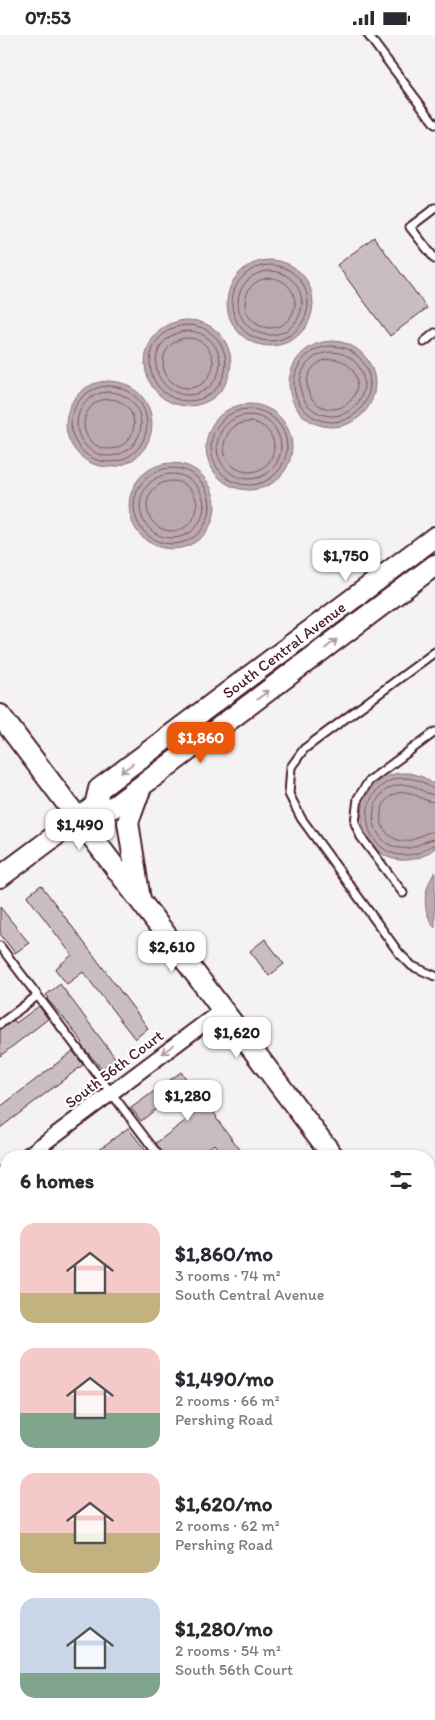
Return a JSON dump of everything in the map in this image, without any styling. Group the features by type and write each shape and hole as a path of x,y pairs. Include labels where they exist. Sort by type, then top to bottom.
{"main road":[{"name":"South Central Avenue","path":"95,807 99,789 435,537"},
{"name":"South Central Avenue","path":"0,877 95,807 112,808 435,565"},
{"path":"0,715 328,1150"},
{"path":"140,902 128,822 141,787"}],"street":[{"name":"South 56th Court","path":"35,1150 222,1010"}],"lane":[{"path":"368,35 435,124"},
{"path":"435,208 410,227 435,259"},
{"path":"424,342 435,333"},
{"path":"435,652 304,749 291,767 289,794 300,818 399,953 412,966 435,976"},
{"path":"403,893 361,837 354,823 358,798 369,781 435,732"},
{"path":"0,946 154,1150"},
{"path":"0,1024 37,995"}],"water":[{"path":"262,260 278,260 287,263 301,272 310,286 313,303 310,320 301,334 287,343 278,346 262,346 246,339 234,327 227,311 227,295 234,279 246,267"},
{"path":"180,320 196,320 205,323 219,332 228,346 231,363 228,380 219,394 205,403 196,406 180,406 164,399 152,387 145,371 145,355 152,339 164,327"},
{"path":"324,341 340,341 349,344 363,353 372,367 375,384 372,401 363,415 349,424 340,427 324,427 308,420 296,408 289,392 289,376 296,360 308,348"},
{"path":"101,381 117,381 126,384 140,393 149,407 152,424 149,441 140,455 126,464 117,467 101,467 85,460 73,448 66,432 66,416 73,400 85,388"},
{"path":"241,404 257,404 266,407 280,416 289,430 292,447 289,464 280,478 266,487 257,490 241,490 225,483 213,471 206,455 206,439 213,423 225,411"},
{"path":"164,463 180,463 189,466 203,475 212,489 215,506 212,523 203,537 189,546 180,549 164,549 148,542 136,530 129,514 129,498 136,482 148,470"},
{"path":"409,773 423,777 435,785 435,848 418,858 399,860 383,855 372,846 365,834 362,820 363,805 369,792 379,781 394,774"},
{"path":"435,872 435,928 427,914 425,900 428,886"}],"building":[{"path":"374,237 427,308 390,336 337,265"},
{"path":"41,885 148,1028 135,1039 83,972 67,984 55,969 72,955 27,896"},
{"path":"0,907 29,943 15,953 0,934"},
{"path":"265,939 284,964 269,976 250,951"},
{"path":"60,984 116,1059 102,1069 81,1045 83,1043 47,999 49,998 46,995"},
{"path":"39,1006 48,1019 0,1056 0,1029 14,1020 16,1023"},
{"path":"73,1051 83,1065 0,1128 0,1107"},
{"path":"181,1072 206,1105 208,1104 216,1118 240,1150 218,1150 214,1144 206,1150 160,1150 156,1143 193,1115 177,1095 141,1121 131,1108"},
{"path":"128,1128 145,1150 98,1150"}]}
